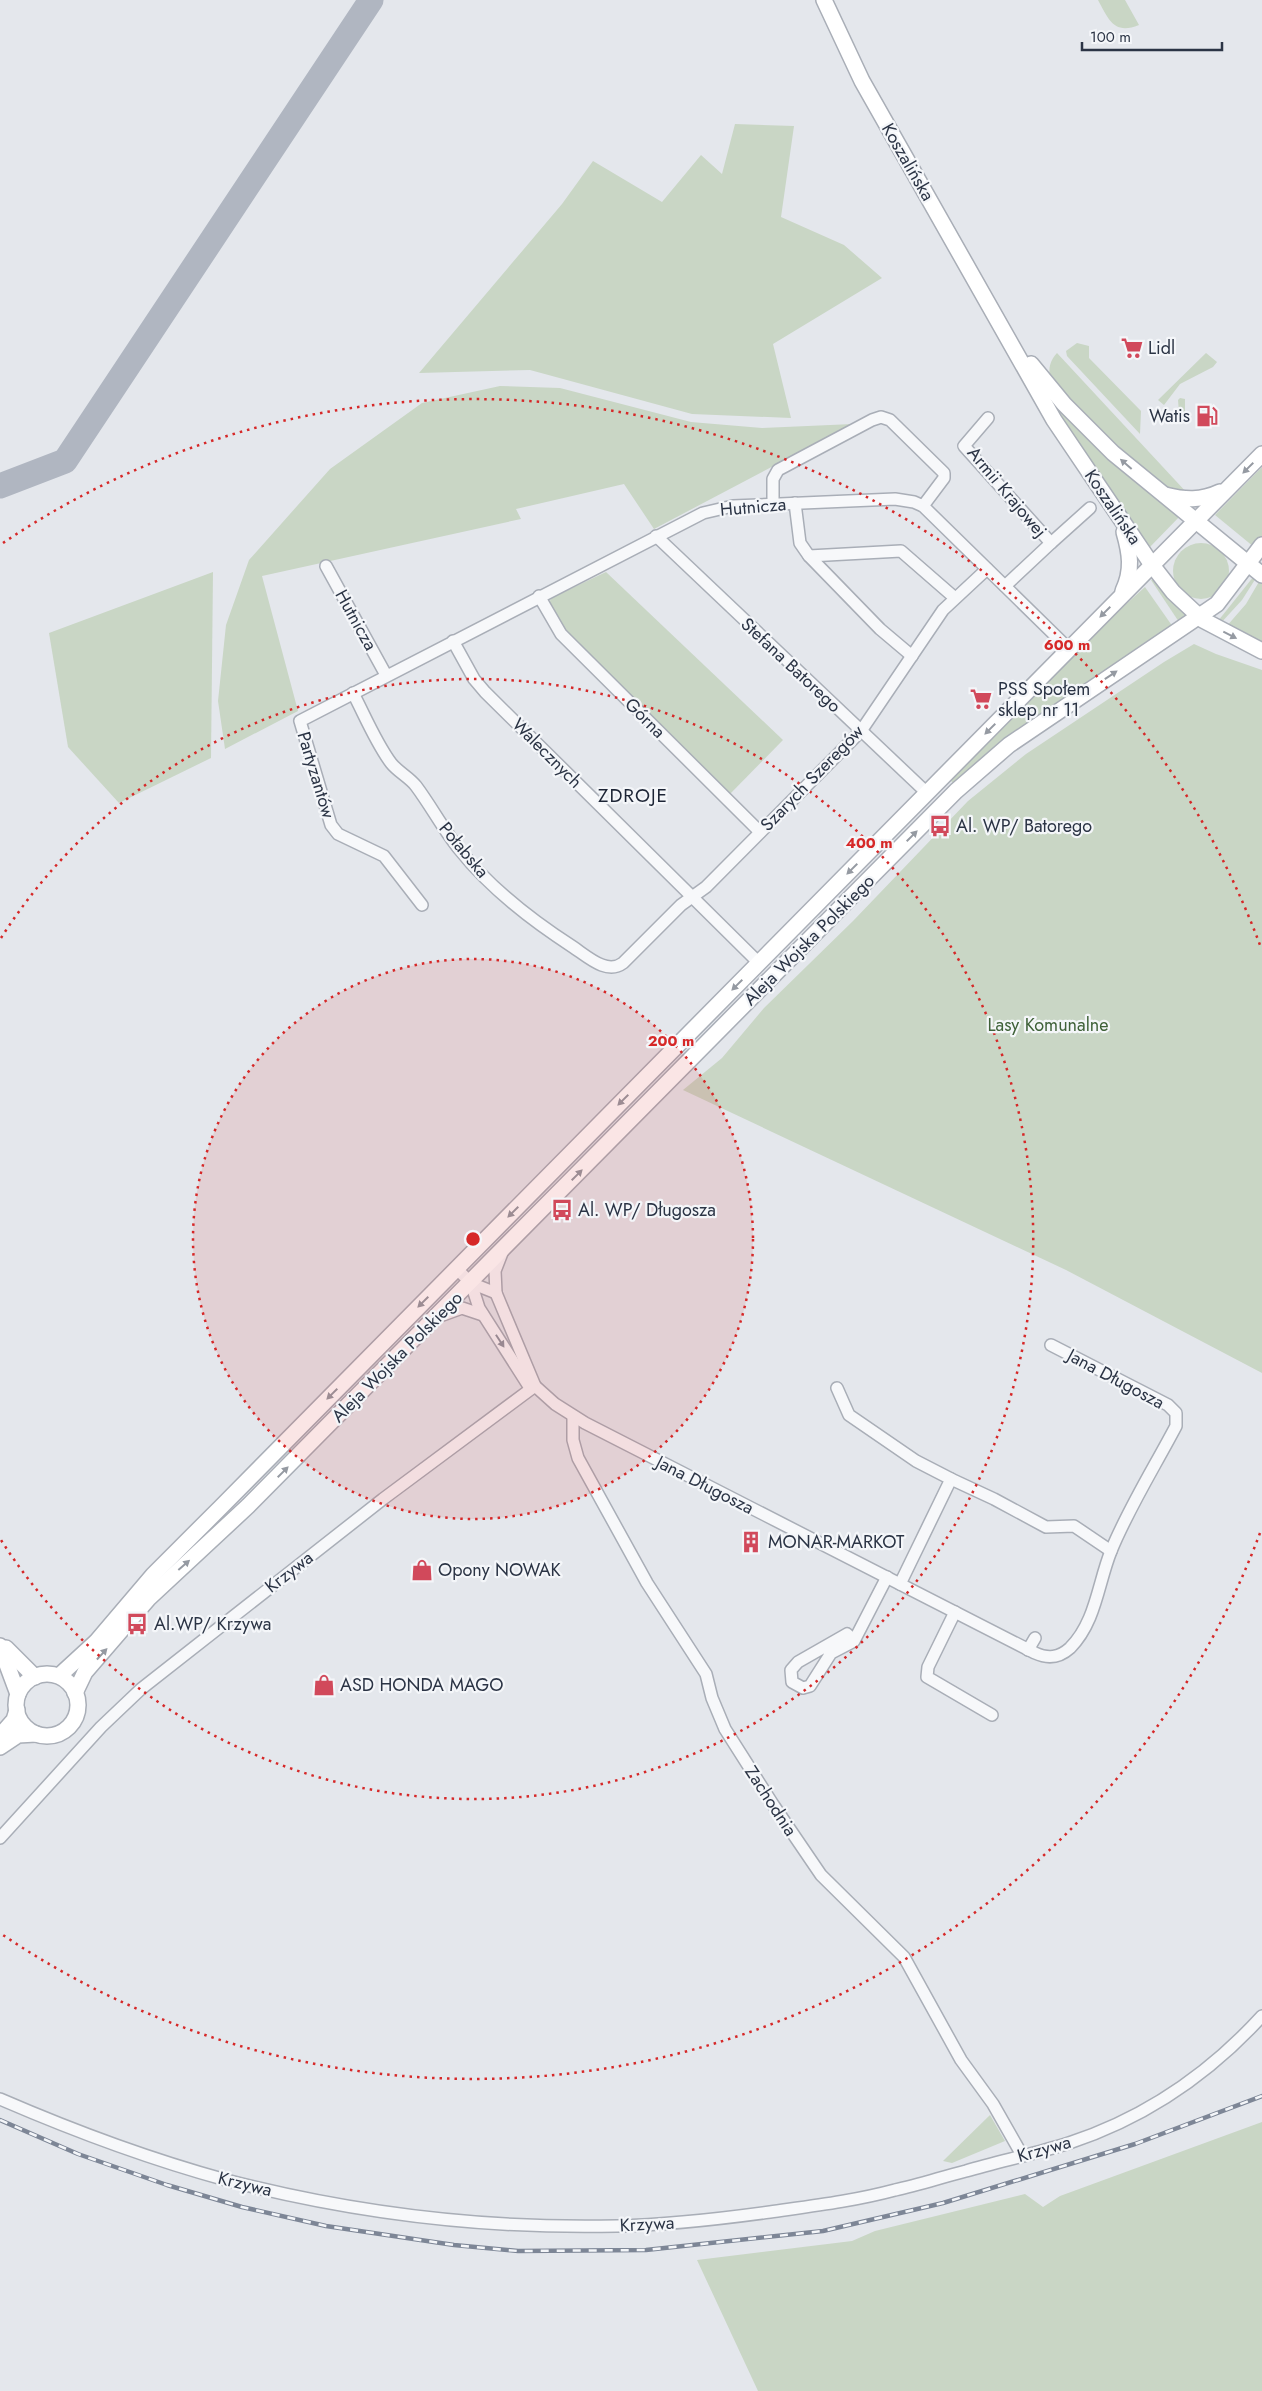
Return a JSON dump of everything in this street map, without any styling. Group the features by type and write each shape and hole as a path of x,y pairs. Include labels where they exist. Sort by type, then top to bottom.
{"main road":[{"name":"Koszalińska","path":"824,0 862,81 1054,420 1152,565 1173,592 1198,617 1262,651"},
{"name":"Koszalińska","path":"999,320 1039,376 1113,453 1262,576"},
{"path":"1196,521 1262,454"},
{"path":"1163,495 1180,499 1204,498 1220,492 1233,483"},
{"path":"1119,516 1130,555 1129,574 1120,598"},
{"name":"Aleja Wojska Polskiego","path":"59,1676 96,1642 153,1575 1196,521"},
{"path":"1248,564 1262,545"},
{"name":"Aleja Wojska Polskiego","path":"75,1693 85,1672 148,1599 222,1532 985,764 1024,735 1224,598 1248,564"},
{"path":"712,1011 726,1025"},
{"path":"352,1374 366,1388"},
{"path":"0,1641 22,1666 35,1677"},
{"path":"0,1646 18,1694 14,1720 0,1736"},
{"path":"0,1747 18,1735 53,1735 69,1726 77,1710 75,1693 68,1683 59,1676 46,1674 35,1677 25,1684 18,1694"},
{"path":"17,1710 21,1722 36,1734"}],"street":[{"path":"773,504 773,478 778,470 872,420 884,417 890,420 944,473 944,478 923,506"},
{"name":"Armii Krajowej","path":"988,418 964,446 1051,543"},
{"name":"Hutnicza","path":"300,721 656,536 716,508 895,499 914,502 923,506 1069,649"},
{"path":"795,503 800,543 809,556 880,629 912,656"},
{"name":"Armii Krajowej","path":"1005,586 1090,508"},
{"name":"Stefana Batorego","path":"656,536 927,793"},
{"path":"809,556 900,551 911,557 955,598"},
{"name":"Hutnicza","path":"326,566 386,675"},
{"name":"Szarych Szeregów","path":"614,968 623,963 681,906 694,897 861,731 943,610 988,569"},
{"name":"Górna","path":"539,596 562,634 760,832"},
{"name":"Walecznych","path":"453,641 474,679 485,692 759,963"},
{"name":"Połabska","path":"353,693 390,761 416,787 449,836 483,875 522,911 546,929 592,959 605,966 614,968"},
{"name":"Partyzantów","path":"300,721 331,825 338,834 384,856 422,905"},
{"path":"506,1247 496,1265 496,1293 532,1387"},
{"path":"456,1269 471,1283 496,1293"},
{"path":"471,1283 474,1297 483,1314 532,1387"},
{"path":"434,1319 457,1308 483,1314"},
{"name":"Jana Długosza","path":"532,1387 573,1416 1028,1650 1045,1658 1052,1658 1064,1653 1073,1644 1093,1609 1111,1551 1176,1426 1176,1413 1168,1405 1051,1345"},
{"name":"Krzywa","path":"0,1838 101,1727 141,1689 369,1510 532,1387"},
{"path":"837,1388 849,1414 916,1461 1046,1527 1074,1526 1111,1551"},
{"name":"Zachodnia","path":"573,1416 573,1440 578,1458 647,1583 706,1674 712,1698 725,1729 820,1875 904,1957 961,2060 993,2104 1022,2155"},
{"path":"900,1584 951,1479"},
{"path":"854,1641 847,1634 798,1662 790,1670 792,1682 803,1688 810,1686 831,1653 854,1641 886,1577"},
{"path":"955,1612 928,1667 927,1677 992,1715"},
{"path":"1028,1650 1035,1638"},
{"name":"Krzywa","path":"0,2099 73,2130 154,2158 267,2190 385,2211 454,2219 537,2225 617,2226 686,2222 825,2204 894,2191 1089,2136 1163,2100 1216,2062 1262,2016"}],"green space":[{"path":"1098,0 1125,0 1139,25 1124,28 1113,24"},
{"path":"735,124 794,126 781,217 844,245 882,278 773,344 791,418 692,414 530,370 419,373 562,204 593,161 662,202 701,155 722,174"},
{"path":"1077,343 1089,346 1089,358 1141,411 1140,434 1067,356 1066,351"},
{"path":"1057,353 1188,494 1177,494 1166,489 1150,477 1110,442 1072,404 1050,375 1050,364"},
{"path":"1206,353 1217,362 1213,367 1180,384 1164,405 1158,400"},
{"path":"1028,367 1181,515 1148,549"},
{"path":"500,386 560,388 691,422 762,428 853,424 654,529 624,484 516,509 521,519 262,576 298,711 225,749 218,701 226,625 249,560 330,469 422,403"},
{"path":"1180,398 1185,399 1185,412 1183,414 1179,412 1178,400"},
{"path":"1262,467 1262,536 1254,547 1215,515"},
{"path":"1196,543 1206,543 1221,551 1227,560 1229,571 1227,582 1221,591 1206,599 1196,599 1185,594 1178,587 1173,576 1173,566 1178,555 1185,548"},
{"path":"213,572 211,758 119,803 68,747 49,633"},
{"path":"606,572 783,740 729,795 562,629 549,604 551,598"},
{"path":"1254,576 1256,578 1242,600 1220,624 1218,621"},
{"path":"1154,579 1187,615 1179,622 1151,580"},
{"path":"1260,580 1262,581 1262,645 1226,627 1246,604"},
{"path":"1145,587 1173,627 955,785 948,778 1073,652"},
{"name":"Lasy Komunalne","path":"1194,644 1262,670 1262,1373 1066,1270 683,1090 722,1058 764,1008 853,921 968,801 1026,754"},
{"path":"990,2115 1005,2141 952,2163 943,2161"},
{"path":"1262,2122 1262,2391 758,2391 697,2260 852,2241 875,2231 1025,2194 1043,2207 1060,2196"}],"taxiway":[{"path":"0,486 65,461 371,0"}],"railway":[{"path":"0,2120 78,2154 167,2185 242,2207 326,2226 454,2245 518,2251 646,2250 823,2231 943,2203 1135,2144 1262,2096"}],"place":[{"name":"Lidl","path":"1132,348"},
{"name":"Watis","path":"1207,416"},
{"name":"PSS Społem sklep nr 11","path":"981,699"},
{"name":"Al. WP/ Batorego","path":"940,826"},
{"name":"Al. WP/ Długosza","path":"562,1210"},
{"name":"MONAR-MARKOT","path":"751,1542"},
{"name":"Opony NOWAK","path":"422,1570"},
{"name":"Al.WP/ Krzywa","path":"137,1624"},
{"name":"ASD HONDA MAGO","path":"324,1685"}],"district":[{"name":"ZDROJE","path":"633,795"}]}
